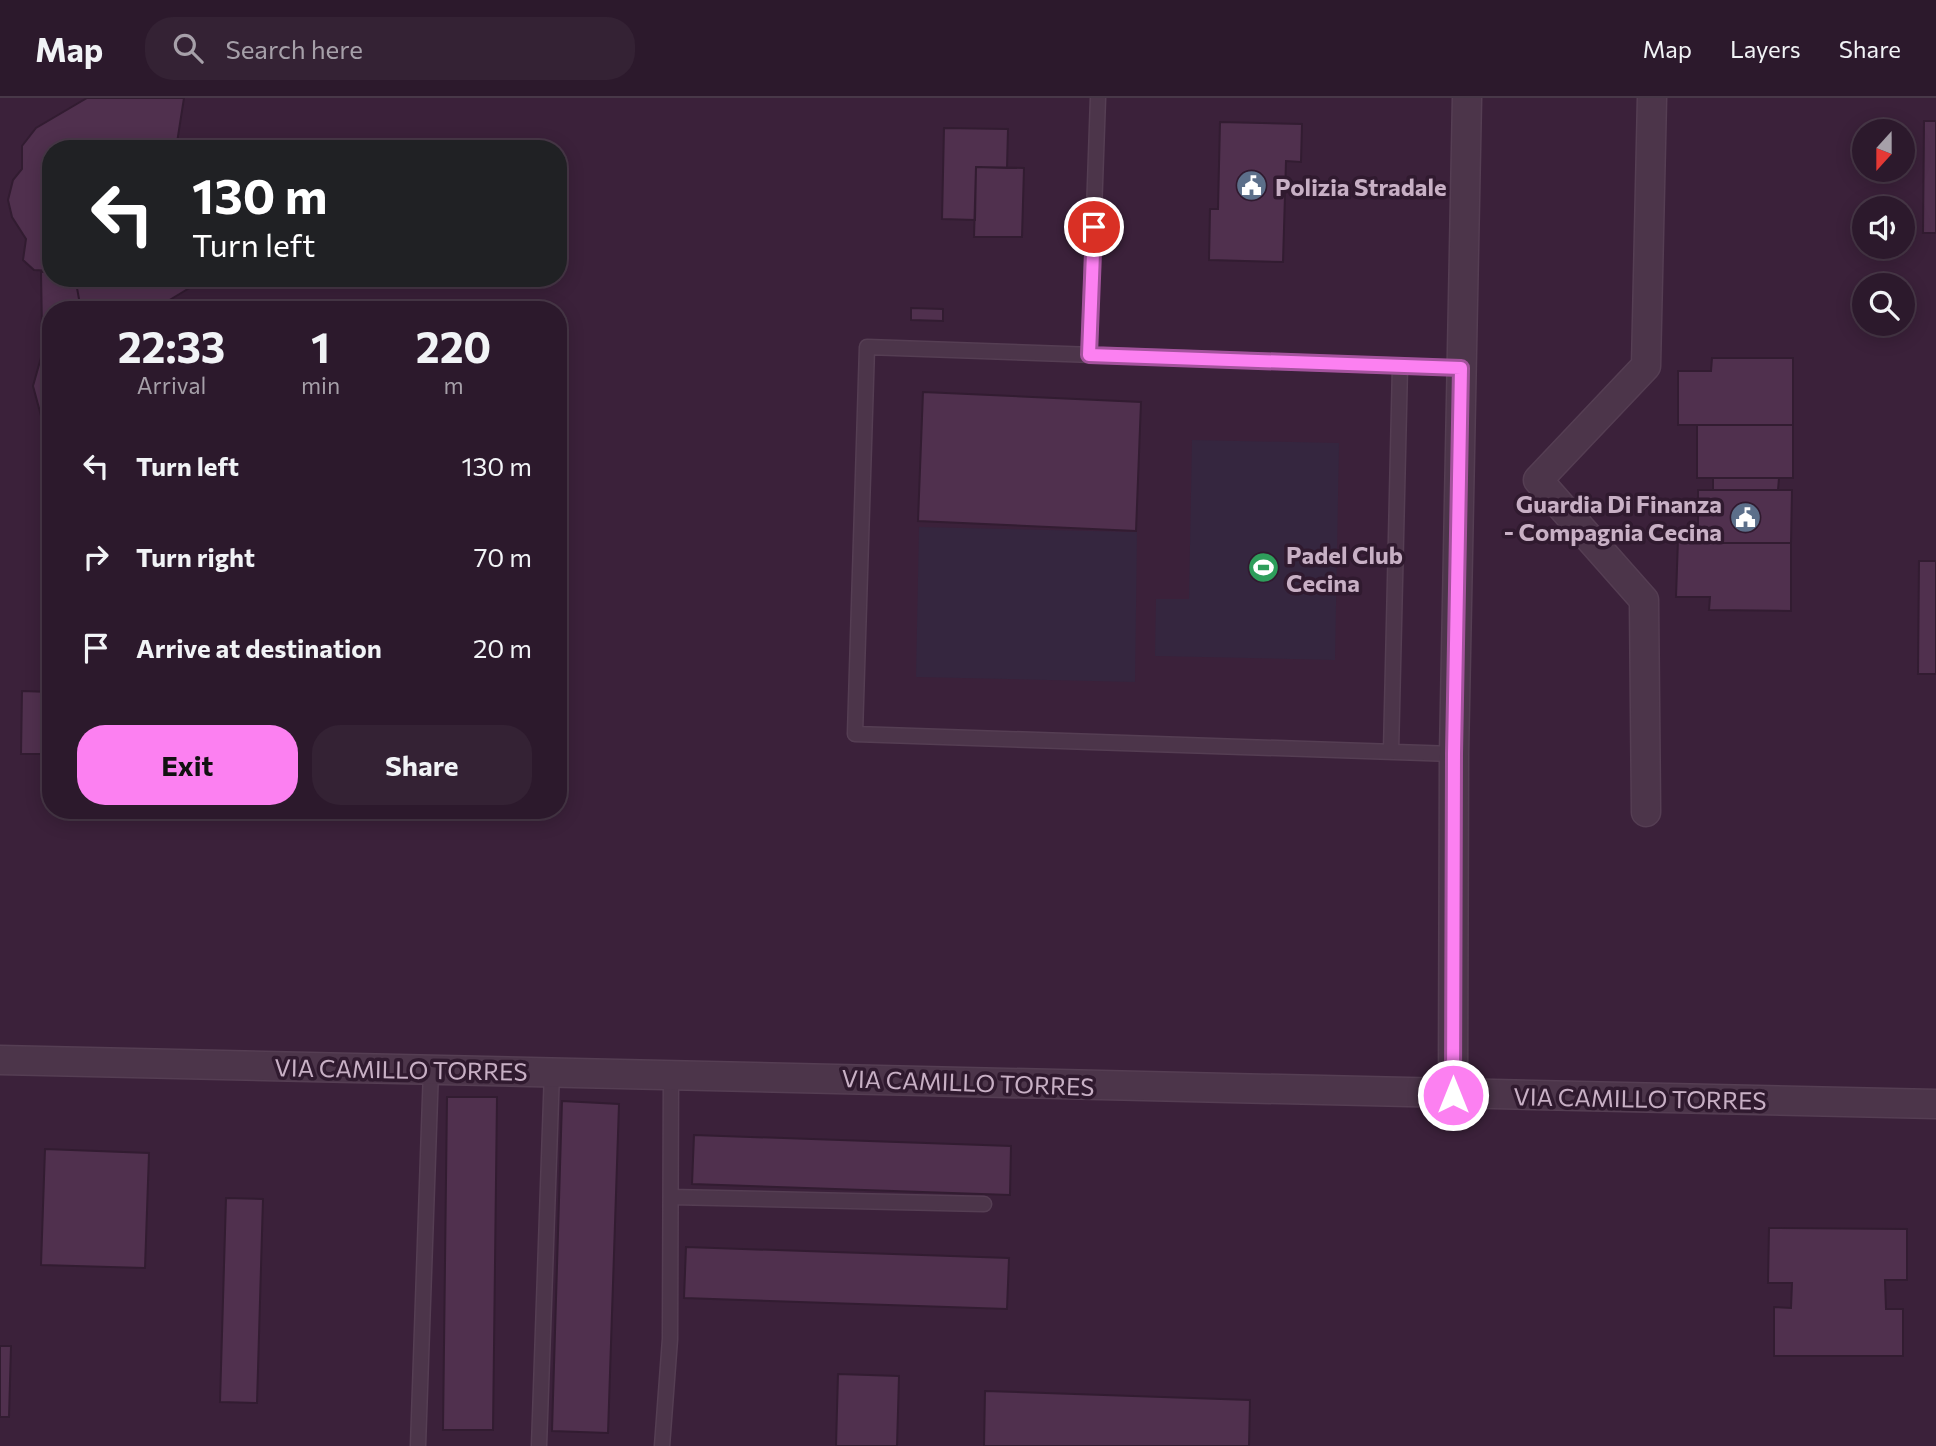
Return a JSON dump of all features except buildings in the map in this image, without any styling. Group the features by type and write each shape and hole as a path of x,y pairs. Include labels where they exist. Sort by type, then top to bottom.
{"street":[{"path":"1453,1095 1454,754 1467,98"},
{"path":"1646,811 1644,600 1538,480 1646,366 1652,98"},
{"name":"VIA CAMILLO TORRES","path":"0,1060 1936,1104"}],"lane":[{"path":"1089,355 1098,98"},
{"path":"1454,754 855,734 867,347 1461,368"},
{"path":"1391,752 1400,366"},
{"path":"418,1446 431,1069"},
{"path":"539,1446 552,1071"},
{"path":"662,1446 670,1339 671,1074"},
{"path":"671,1197 984,1204"}],"shaded area":[{"name":"Padel Club Cecina","path":"1192,440 1339,443 1335,660 1155,656 1156,599 1189,599"},
{"path":"919,527 1137,532 1135,682 916,677"}],"place":[{"name":"Polizia Stradale","path":"1252,186"},
{"name":"Guardia Di Finanza - Compagnia Cecina","path":"1745,517"},
{"name":"Padel Club Cecina","path":"1263,568"}],"route":[{"path":"1094,227 1089,355 1461,368 1454,754 1453,1095"}]}
